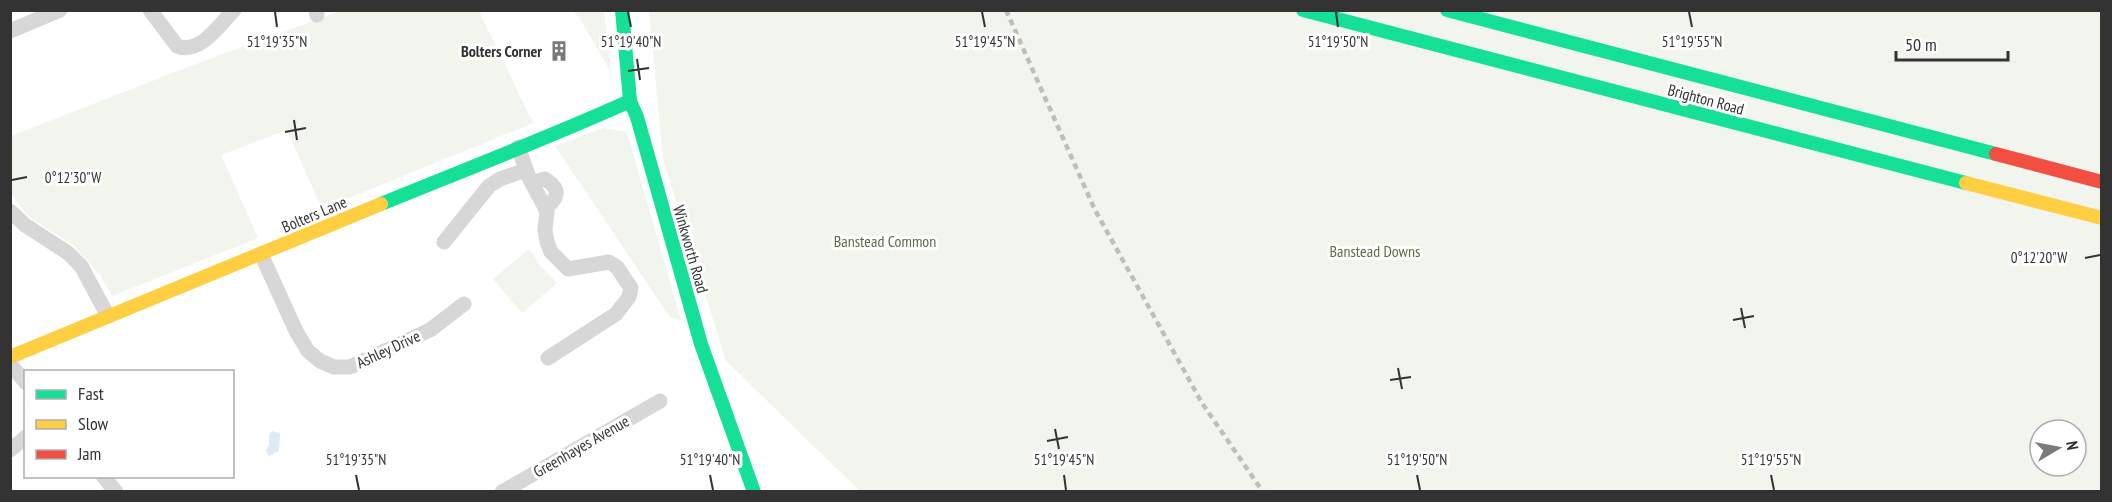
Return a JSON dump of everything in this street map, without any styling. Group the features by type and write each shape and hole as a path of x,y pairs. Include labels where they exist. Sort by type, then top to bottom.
{"main road":[{"name":"Winkworth Road","path":"622,10 630,101 637,117 701,344 754,492"},
{"name":"Brighton Road","path":"1303,10 2102,218"},
{"name":"Brighton Road","path":"1447,10 2102,182"},
{"name":"Bolters Lane","path":"10,357 518,147 560,133 630,101"}],"street":[{"path":"10,31 60,10"},
{"path":"150,10 177,46 184,49 194,48 202,42 234,10"},
{"path":"518,147 530,178 547,211 544,230 551,252 568,269 609,262 617,267 631,288 629,297 616,314 548,358"},
{"path":"444,242 489,186 500,179 530,178"},
{"path":"10,211 25,225 68,253 81,266 108,316"},
{"name":"Ashley Drive","path":"261,254 296,331 308,351 320,361 334,367 350,367 420,335 464,304"},
{"path":"10,364 24,381"},
{"name":"Greenhayes Avenue","path":"501,492 660,401"},
{"path":"10,450 24,439"},
{"path":"104,478 116,492"}],"green space":[{"path":"340,11 479,11 533,123 322,209 287,130 221,155 258,238 112,296 100,275 74,246 29,217 11,194 11,136"},
{"path":"573,11 604,11 611,72 579,17"},
{"name":"Banstead Downs","path":"649,11 2101,11 2101,491 860,491 726,361 663,159"},
{"path":"603,128 627,132 681,320 670,317 555,146"},
{"path":"529,249 557,283 522,313 493,279"}],"shaded area":[{"path":"272,431 280,433 279,451 269,456 266,451 269,434"}],"railway":[{"path":"1006,10 1095,210 1202,403 1263,492"}],"traffic: fast":[{"path":"622,10 630,101 637,117 701,344 754,492"},
{"path":"1303,10 1966,183"},
{"path":"1447,10 1996,154"},
{"path":"381,204 630,101"}],"traffic: slow":[{"path":"1966,183 2102,218"},
{"path":"10,357 381,204"}],"traffic: jam":[{"path":"1996,154 2102,182"}],"place":[{"name":"Bolters Corner","path":"559,51"}],"park label":[{"name":"Banstead Common","path":"885,241"}]}
